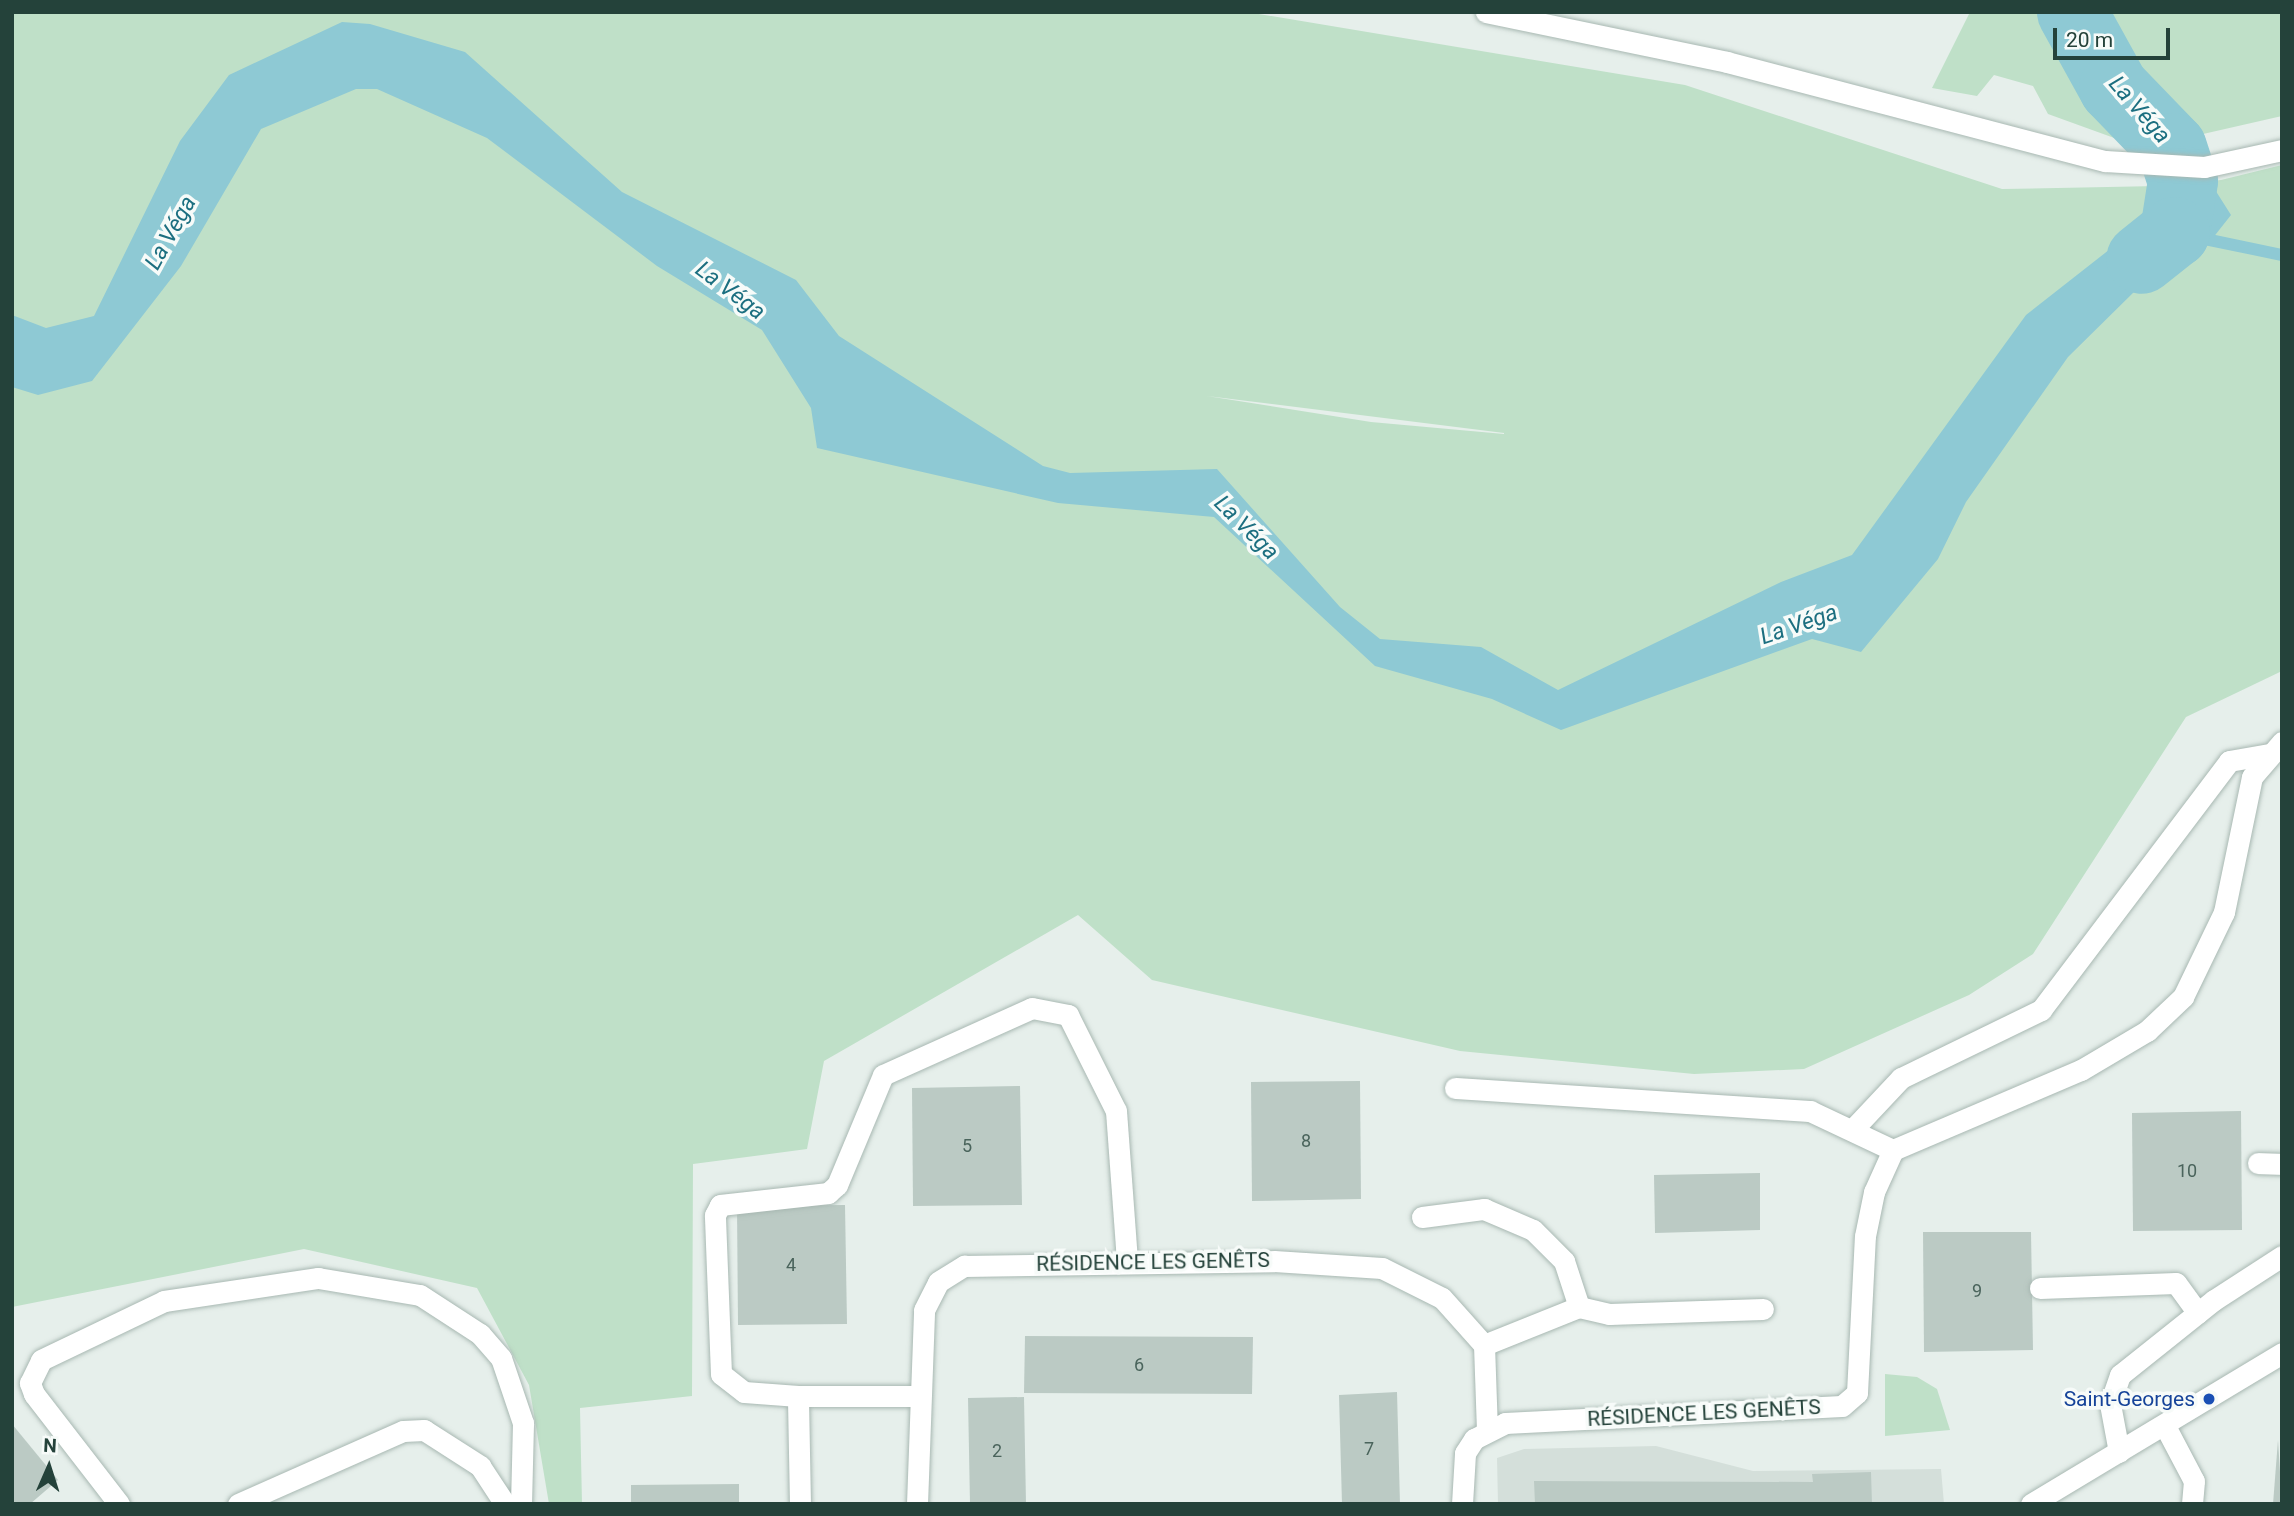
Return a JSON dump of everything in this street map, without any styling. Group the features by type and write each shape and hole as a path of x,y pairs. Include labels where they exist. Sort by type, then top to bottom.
{"street":[{"path":"1486,12 1727,62 2053,150 2143,163 2204,167 2282,150"},
{"path":"1854,1128 1901,1078 2041,1010 2229,761 2276,748"},
{"path":"1455,1088 1810,1111 1854,1128 1893,1150 2081,1070 2147,1031 2183,997 2224,912 2252,777 2276,748"},
{"path":"917,1396 798,1396 744,1392 720,1374 715,1228 720,1205 828,1193 837,1185 883,1075 1032,1008 1068,1015 1116,1111 1127,1260"},
{"name":"RÉSIDENCE LES GENÊTS","path":"1487,1430 1505,1423 1842,1406 1857,1393 1865,1236 1874,1192 1893,1150"},
{"path":"2258,1163 2282,1164"},
{"path":"1422,1217 1484,1209 1508,1215 1564,1261 1578,1307"},
{"path":"2119,1452 2112,1389 2120,1375 2198,1313 2282,1256"},
{"name":"RÉSIDENCE LES GENÊTS","path":"917,1504 917,1396 924,1310 938,1282 964,1266 1127,1260 1382,1268 1442,1298 1484,1345"},
{"path":"118,1504 34,1394 23,1373 75,1341 164,1301 228,1288 318,1279 420,1295 457,1316 501,1358 523,1423 521,1504"},
{"path":"2040,1288 2176,1283 2198,1313"},
{"path":"1462,1504 1465,1453 1487,1430 1484,1345 1578,1307 1609,1314 1763,1309"},
{"path":"2031,1504 2165,1426 2282,1353"},
{"path":"798,1396 800,1504"},
{"path":"2165,1426 2194,1481 2192,1504"},
{"path":"238,1504 403,1431 424,1430 480,1466 505,1504"}],"shaded area":[{"path":"1656,1446 1753,1471 1941,1469 1944,1504 1498,1504 1497,1458 1524,1449"}],"green space":[{"path":"12,12 1247,12 1685,85 2002,189 2158,186 2221,180 2282,165 2282,671 2186,717 2033,954 1969,995 1804,1069 1694,1074 1460,1051 1152,980 1078,915 824,1061 807,1149 693,1164 692,1396 580,1408 582,1504 549,1504 529,1385 477,1288 304,1249 12,1307","holes":["1207,396 1504,433 1371,422"]},
{"path":"1970,12 2282,12 2282,116 2168,142 2117,139 2048,114 2033,86 1994,75 1977,96 1932,88"},
{"path":"1885,1374 1917,1377 1937,1389 1950,1430 1885,1436"}],"water":[{"path":"342,22 370,24 465,52 622,192 796,280 839,336 1043,466 1070,473 1217,469 1340,607 1380,639 1481,647 1558,690 1781,582 1852,555 2026,315 2142,224 2150,213 2152,178 2212,185 2231,215 2201,253 2137,289 2068,357 1966,502 1938,559 1861,652 1812,639 1561,730 1492,699 1375,666 1214,517 1058,503 817,448 811,408 762,330 657,266 487,138 377,89 356,89 261,129 181,266 92,381 38,395 12,387 12,315 46,328 94,316 180,141 229,75"}],"building":[{"path":"1360,1081 1361,1199 1252,1201 1251,1082"},
{"path":"1020,1086 1022,1205 913,1206 912,1088"},
{"path":"2241,1111 2242,1230 2133,1231 2132,1113"},
{"path":"1760,1173 1760,1230 1655,1233 1654,1175"},
{"path":"845,1205 847,1324 738,1325 737,1206"},
{"path":"1923,1232 2031,1232 2033,1350 1924,1352"},
{"path":"1025,1336 1253,1337 1252,1394 1024,1393"},
{"path":"1397,1392 1400,1504 1342,1504 1339,1395"},
{"path":"1024,1397 1026,1504 970,1504 968,1398"},
{"path":"12,1424 58,1480 30,1504 12,1504"},
{"path":"2278,1440 2282,1504 2273,1504"},
{"path":"1871,1472 1872,1504 1535,1504 1534,1481 1813,1482 1812,1474"},
{"path":"739,1484 739,1504 631,1504 631,1485"}],"waterway":[{"name":"La Véga","path":"2072,12 2114,88 2172,148 2183,181 2175,232 2141,259"},
{"path":"2200,238 2282,255"}],"place":[{"name":"Saint-Georges","path":"2209,1399"}]}
